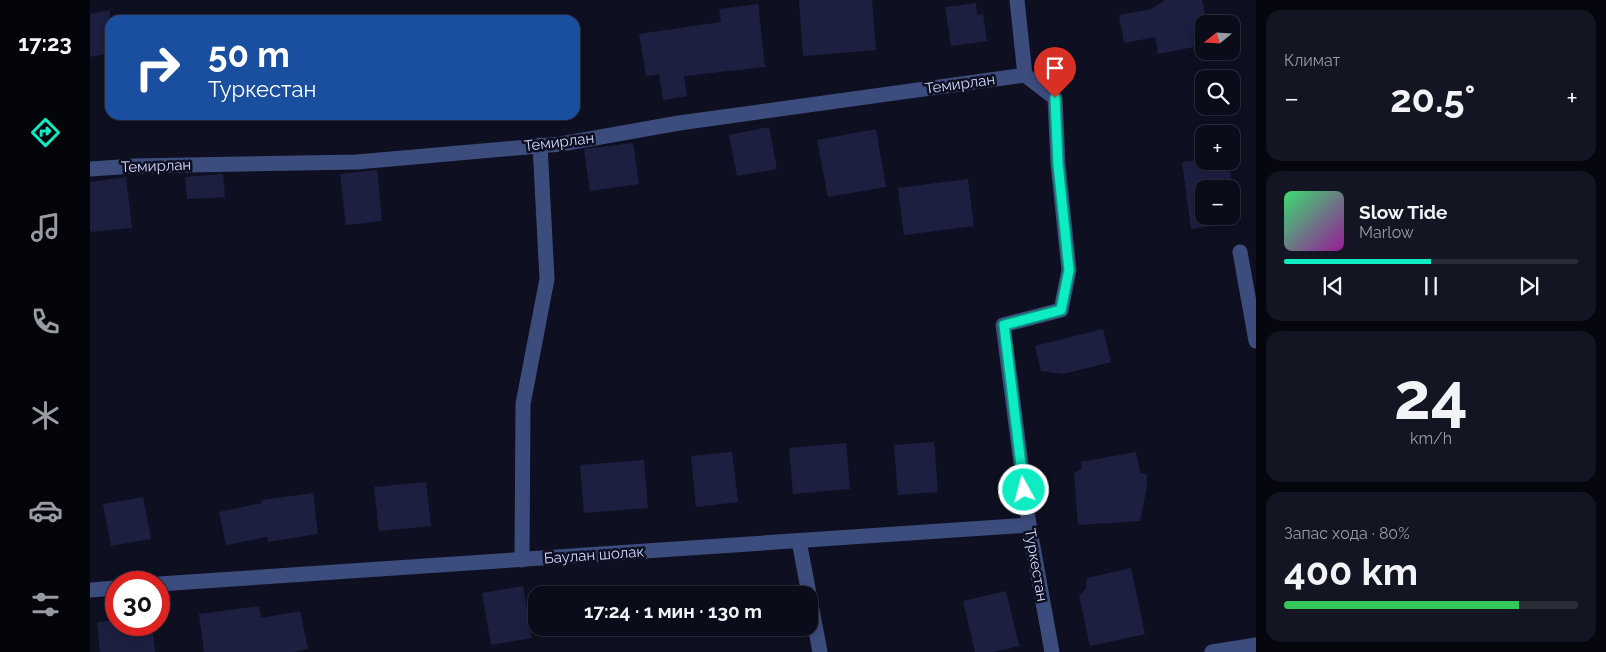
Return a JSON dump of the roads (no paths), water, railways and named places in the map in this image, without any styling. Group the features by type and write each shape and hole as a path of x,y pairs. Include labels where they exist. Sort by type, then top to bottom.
{"street":[{"path":"1017,0 1025,75"},
{"name":"Темирлан","path":"90,169 134,166 357,162 561,144 679,123 1025,75"},
{"name":"Туркестан","path":"1025,75 1055,98 1058,164 1069,270 1061,310 1004,325 1029,525 1052,652"},
{"path":"522,560 523,404 547,279 540,145"},
{"path":"1240,252 1256,341"},
{"name":"Баулан шолак","path":"170,583 1029,525"},
{"path":"799,541 820,652"},
{"path":"90,590 105,589"},
{"path":"1212,652 1256,644"}]}
